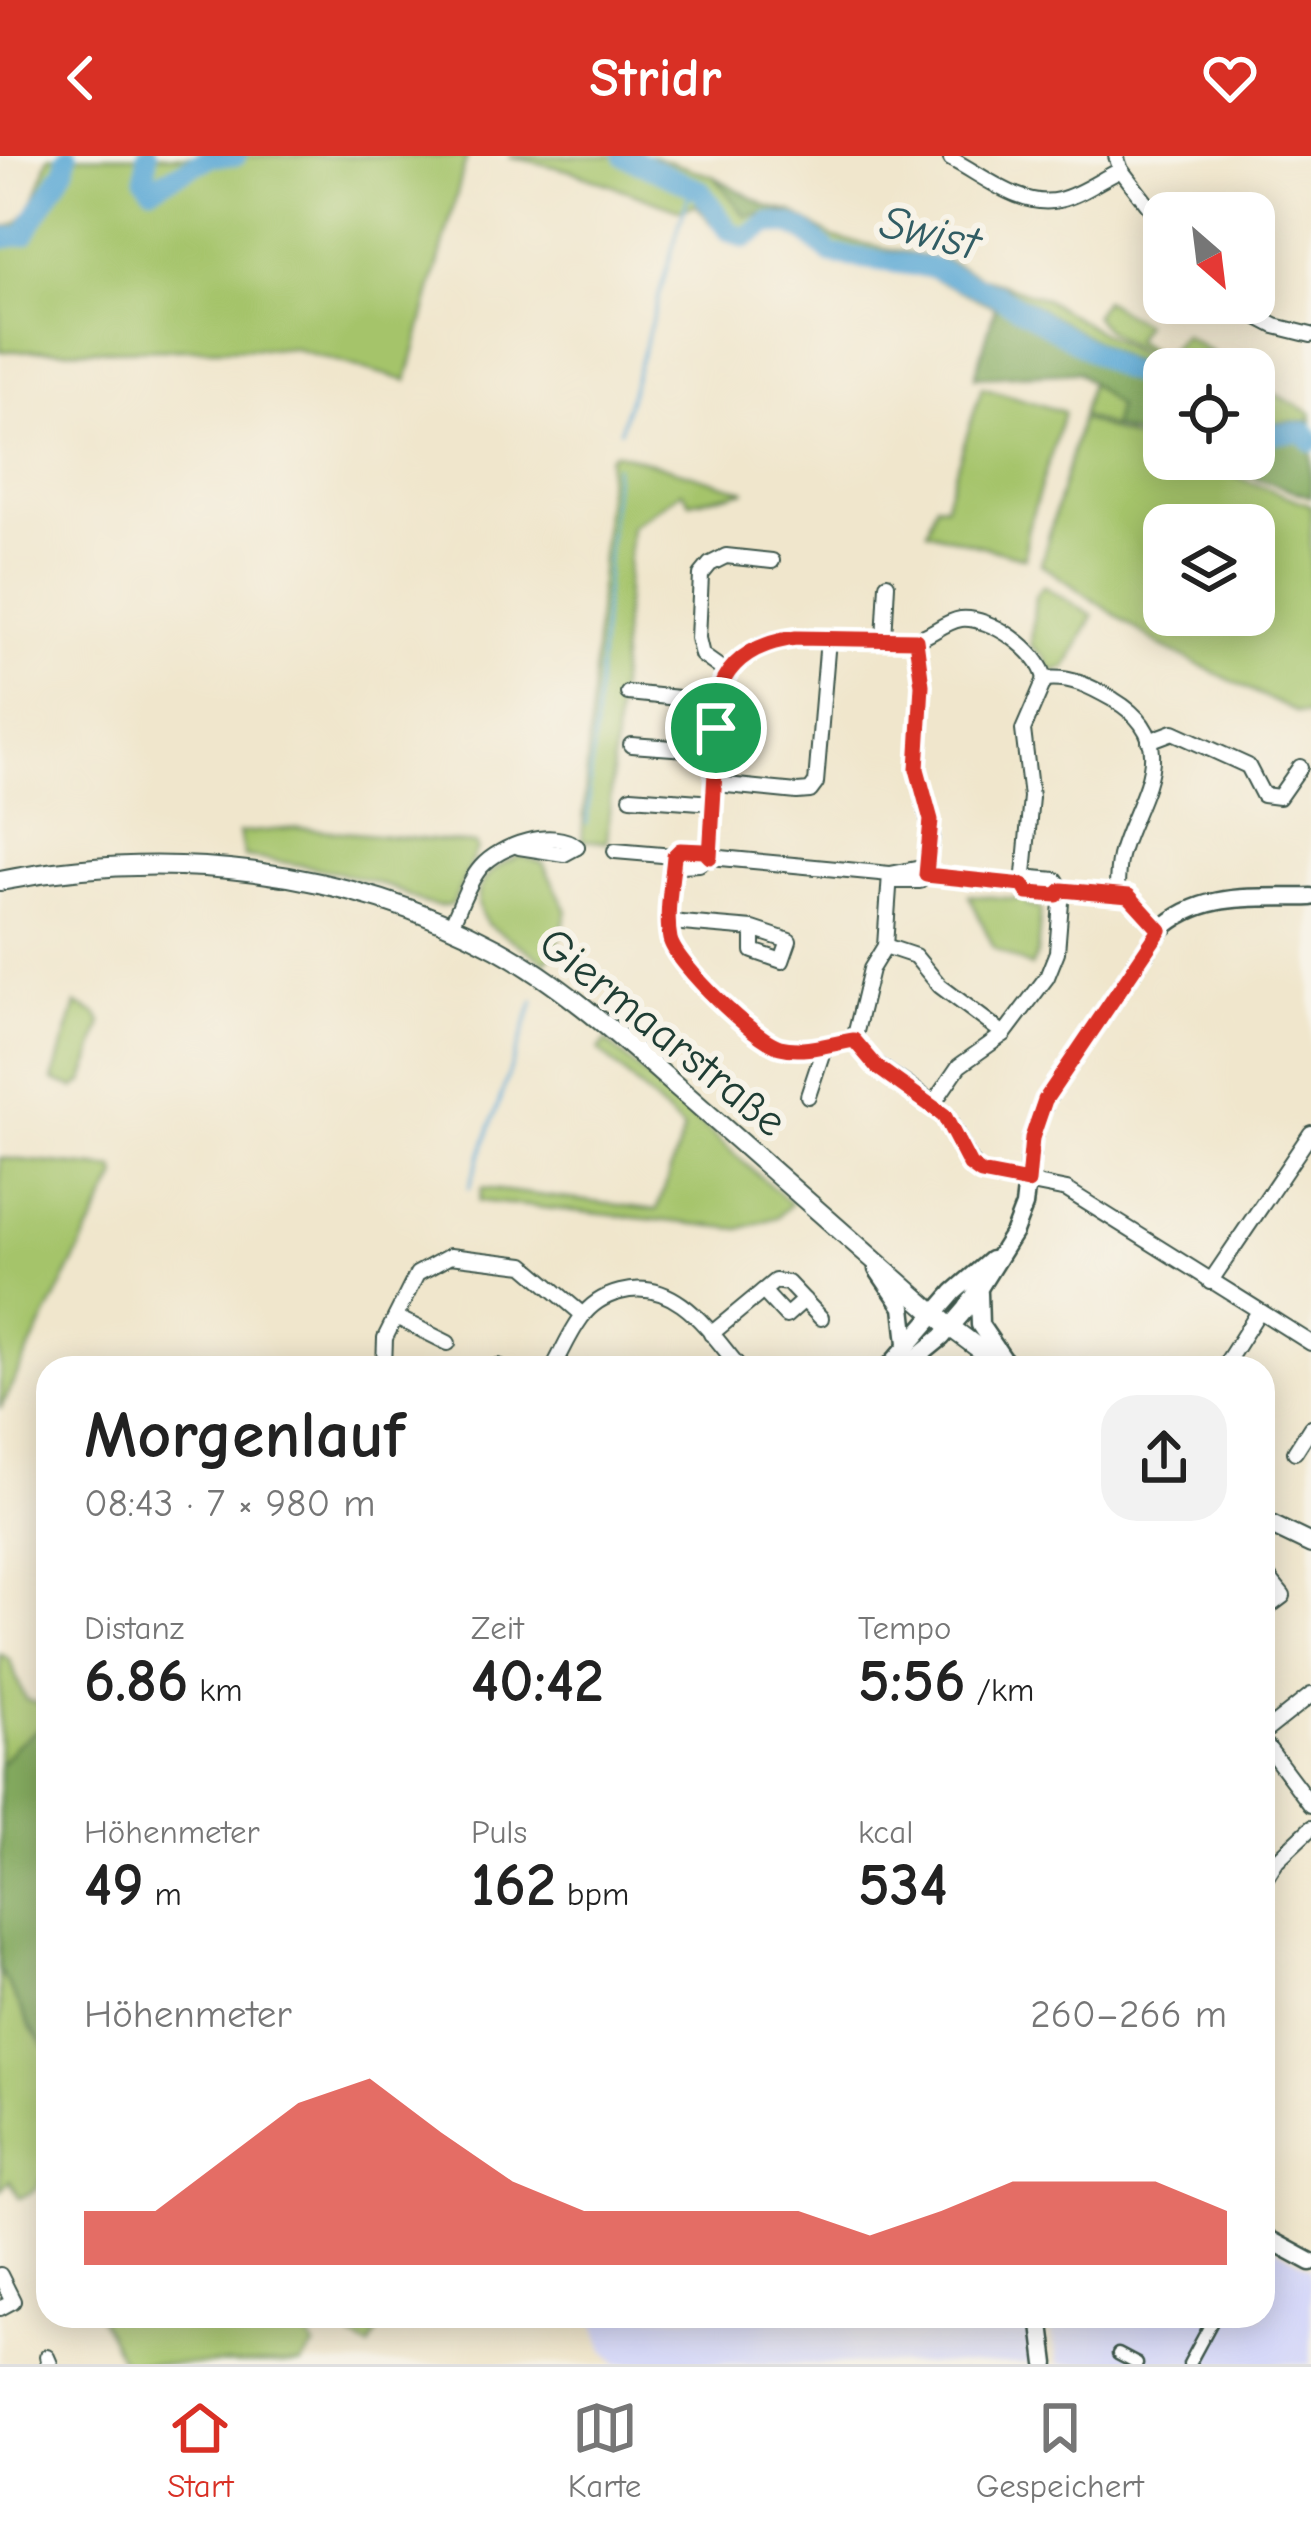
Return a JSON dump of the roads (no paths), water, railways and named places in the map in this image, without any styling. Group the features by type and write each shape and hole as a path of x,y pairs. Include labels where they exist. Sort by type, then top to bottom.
{"main road":[{"name":"Giermaarstraße","path":"0,881 84,868 226,869 301,878 365,895 450,927 515,961 614,1032 867,1255 992,1356"},
{"path":"1275,1527 1311,1544"}],"street":[{"path":"951,159 1013,193 1048,202 1073,195 1119,163 1143,197"},
{"path":"1271,324 1311,335"},
{"path":"726,672 702,655 698,638 701,575 726,556 772,561"},
{"path":"884,639 887,584"},
{"path":"710,857 718,702 726,672 768,642 916,640 940,625 965,618 987,623 1037,658 1045,679 1023,730 1031,797 1023,885"},
{"path":"716,784 810,791 816,783 828,639"},
{"path":"615,851 674,856 681,865 700,864 710,857 920,881 926,875 931,820 917,769 922,685 916,640"},
{"path":"1045,679 1067,676 1118,703 1129,710 1149,741 1147,794 1119,860 1117,893"},
{"path":"628,693 718,702"},
{"path":"1149,741 1173,732 1230,756 1254,771 1263,795 1279,797 1300,767"},
{"path":"631,745 716,751"},
{"path":"631,797 714,802"},
{"path":"450,927 484,863 516,847"},
{"path":"674,856 670,941 678,958 777,1047 799,1050 854,1040"},
{"path":"854,1040 871,969 885,946 890,874"},
{"path":"926,875 1023,885 1033,878 1056,880 1062,890 1057,952 1048,976 1004,1034 959,1066 933,1104"},
{"path":"1062,890 1129,896 1160,930"},
{"path":"898,1356 908,1343 979,1292 1020,1220 1032,1138 1045,1100 1160,930 1181,913 1208,902 1311,897"},
{"path":"670,922 753,929"},
{"path":"885,946 915,956 940,986 1004,1034"},
{"path":"854,1040 877,1067 933,1104 953,1128 970,1165 981,1173 1067,1190 1311,1342"},
{"path":"808,1096 824,1045"},
{"path":"1210,1282 1311,1133"},
{"path":"914,1356 1001,1251"},
{"path":"867,1255 904,1307 908,1343"},
{"path":"385,1356 386,1337 417,1274 450,1256 524,1265 583,1315"},
{"path":"711,1334 775,1281 788,1283 821,1318"},
{"path":"560,1356 583,1315 604,1297 644,1289 676,1299 730,1356"},
{"path":"763,1291 785,1316 804,1300"},
{"path":"979,1292 980,1325 1000,1356"},
{"path":"1231,1356 1258,1313"},
{"path":"396,1317 448,1343"},
{"path":"1295,1452 1311,1427"},
{"path":"1275,1726 1311,1695"},
{"path":"1275,1754 1311,1805"},
{"path":"1275,1863 1311,1828"},
{"path":"1275,2242 1311,2262"},
{"path":"0,2275 14,2301 0,2308"},
{"path":"1042,2328 1046,2364"},
{"path":"1189,2364 1208,2328"},
{"path":"1118,2354 1137,2364"}],"waterway":[{"name":"Swist","path":"0,239 24,235 65,168 67,156"},
{"name":"Swist","path":"147,156 145,178 152,187 212,156 236,156"},
{"name":"Swist","path":"624,156 700,190 729,231 745,238 769,223 791,225 831,254 934,268 999,296 1123,370 1143,375"},
{"path":"620,430 687,199 700,190"},
{"name":"Swist","path":"1275,433 1304,432 1311,441"},
{"path":"587,824 615,466"},
{"path":"469,1188 534,1001"}]}
